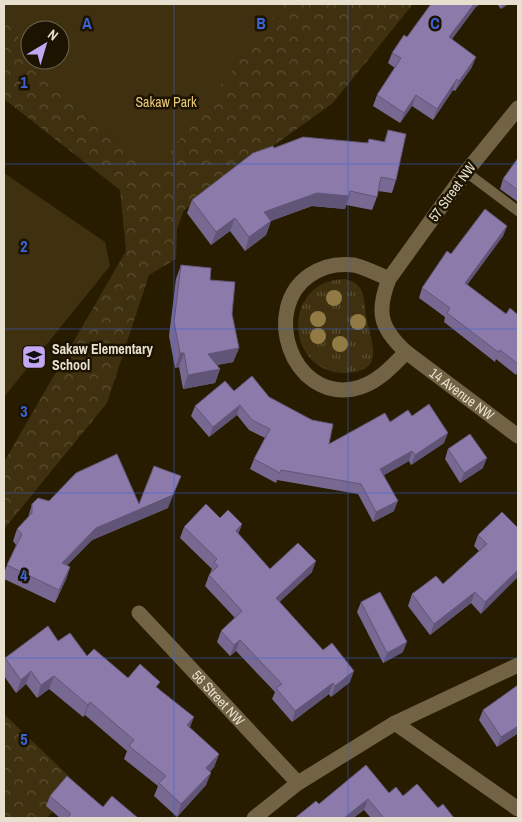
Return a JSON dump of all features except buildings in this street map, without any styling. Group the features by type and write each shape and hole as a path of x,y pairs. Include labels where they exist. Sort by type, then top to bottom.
{"street":[{"name":"57 Street NW","path":"390,338 381,313 382,297 389,279 466,172 518,108"},
{"path":"389,279 364,268 340,265 323,267 307,276 293,292 286,310 285,336 289,350 299,367 315,382 338,389 354,388 378,378 406,352"},
{"name":"14 Avenue NW","path":"390,338 518,436"},
{"name":"56 Street NW","path":"139,613 298,783"},
{"path":"261,816 298,783 395,723 518,666"},
{"path":"395,723 518,809"}],"lane":[{"path":"466,172 518,211"}],"green space":[{"name":"Sakaw Park","path":"4,4 413,4 333,103 184,210 177,229 176,259 149,275 107,403 4,529 4,462 126,251 120,190 4,99"},
{"path":"7,4 283,4 155,171 49,86 39,70 70,70 70,20 20,20 20,41"},
{"path":"4,173 105,242 110,266 4,397"},
{"path":"344,279 352,281 361,289 373,347 371,362 367,367 359,371 347,373 326,370 311,359 302,345 298,328 300,310 309,295 323,284"},
{"path":"4,714 77,784 47,818 4,818"}],"place":[{"name":"Sakaw Elementary School","path":"34,357"}]}
